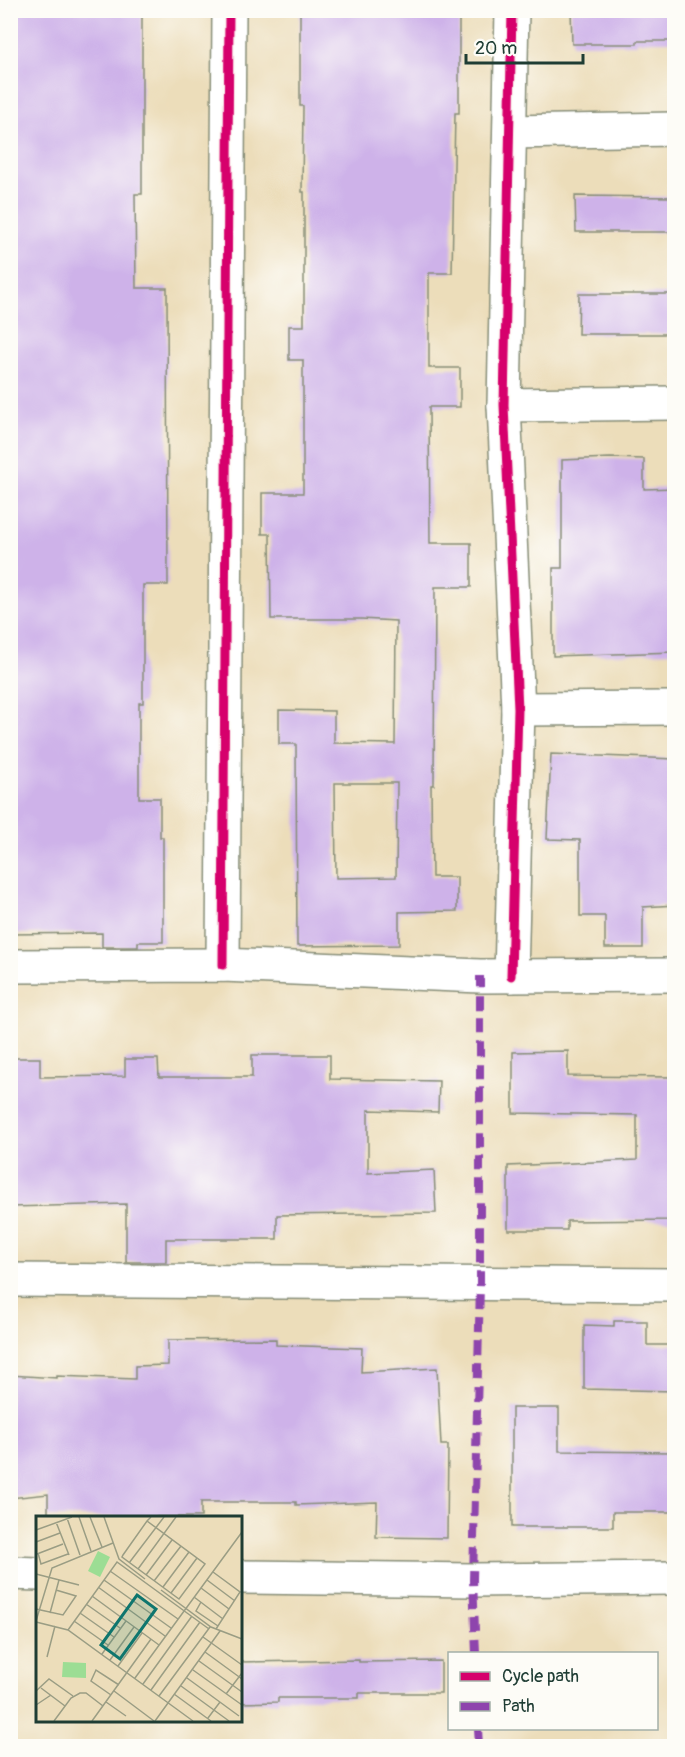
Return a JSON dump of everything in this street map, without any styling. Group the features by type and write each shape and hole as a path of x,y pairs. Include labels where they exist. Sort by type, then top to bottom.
{"street":[{"path":"223,965 229,10"},
{"path":"511,976 518,709 504,405 512,10"},
{"path":"510,132 675,129"},
{"path":"504,405 675,403"},
{"path":"518,709 675,708"},
{"path":"10,966 223,965 511,976 675,975"},
{"path":"10,1280 675,1285"},
{"path":"10,1573 36,1574"},
{"path":"242,1577 473,1580 675,1578"}],"building":[{"path":"10,10 142,10 142,194 135,194 136,288 167,288 168,585 143,585 143,703 139,703 139,798 160,798 160,837 163,837 163,942 138,942 138,947 102,947 102,933 10,934 10,490 13,490 13,359 10,359"},
{"path":"300,10 459,10 459,113 455,113 452,273 429,273 429,368 460,368 460,407 429,407 430,543 471,543 471,587 435,587 434,785 431,785 432,877 457,877 457,911 399,912 399,945 297,946 296,744 279,744 279,710 334,711 334,743 395,744 396,621 271,619 270,534 262,534 262,493 303,493 303,360 289,360 289,326 304,326 303,106 300,106","holes":["335,783 397,783 396,877 336,878"]},
{"path":"571,10 675,10 675,41 637,41 637,44 572,44"},
{"path":"575,196 675,197 675,232 576,232"},
{"path":"579,294 675,294 675,334 578,334"},
{"path":"644,459 644,489 675,488 675,652 553,656 553,568 562,568 562,460"},
{"path":"551,754 675,759 675,905 643,907 643,948 605,948 605,916 580,916 580,840 547,839"},
{"path":"568,1051 568,1076 675,1077 675,1220 567,1221 567,1230 508,1230 508,1166 637,1160 637,1115 513,1113 513,1052"},
{"path":"252,1055 330,1055 330,1079 439,1081 438,1112 368,1110 368,1173 434,1170 436,1213 277,1215 277,1239 166,1239 166,1262 126,1262 126,1204 10,1207 10,1058 40,1058 40,1077 125,1076 125,1059 158,1059 159,1077 252,1077"},
{"path":"614,1321 647,1321 647,1345 675,1345 675,1391 584,1389 584,1325 614,1326"},
{"path":"276,1339 276,1345 362,1348 361,1372 437,1368 441,1445 448,1445 447,1538 376,1537 377,1502 296,1505 296,1502 201,1502 201,1516 48,1516 48,1494 10,1498 10,1375 135,1379 135,1366 168,1365 168,1340"},
{"path":"512,1408 559,1408 559,1451 675,1452 675,1512 613,1512 613,1527 512,1527"},
{"path":"441,1661 441,1693 359,1693 359,1698 278,1698 278,1702 242,1703 242,1662"}],"marked path":[{"path":"476,1652 473,1580 480,1284 480,976"},
{"path":"478,1730 479,1746"}],"cycle path":[{"path":"223,965 229,10"},
{"path":"511,976 518,709 504,405 512,10"}]}
